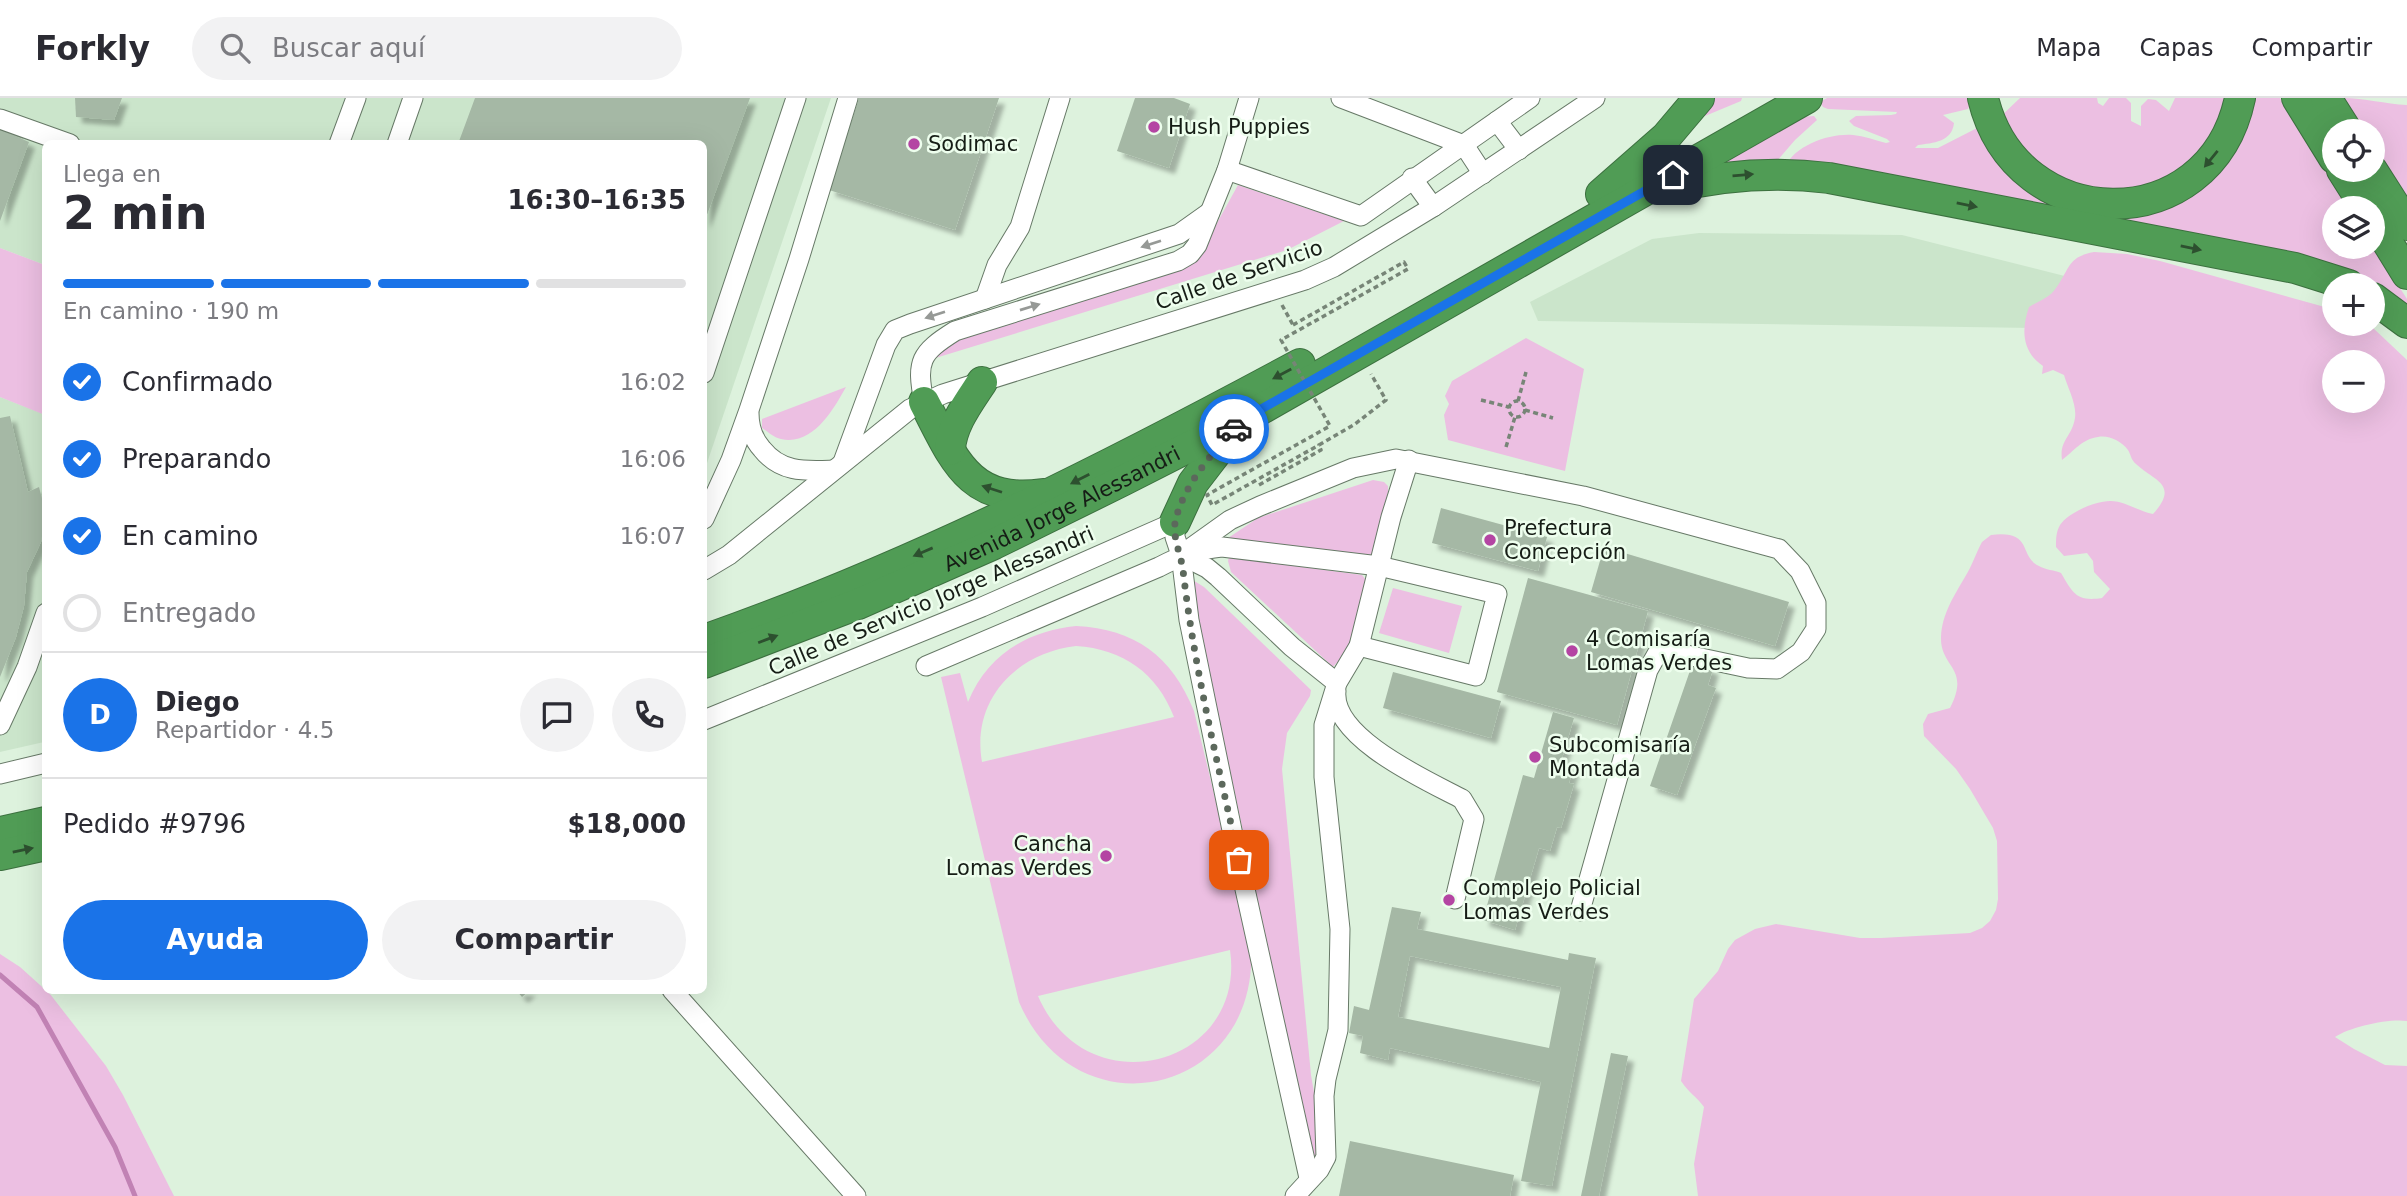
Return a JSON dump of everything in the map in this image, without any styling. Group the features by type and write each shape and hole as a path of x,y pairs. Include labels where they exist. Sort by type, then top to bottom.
{"highway":[{"path":"1615,197 1699,98"},
{"name":"Avenida Jorge Alessandri","path":"707,662 858,604 993,544 1242,420 1615,197 1766,98"},
{"name":"Avenida Jorge Alessandri","path":"707,639 855,581 1051,494 1807,98"},
{"path":"1983,98 1997,136 2010,155 2030,175 2055,191 2073,198 2120,205 2161,196 2200,172 2226,137 2240,98"},
{"path":"2297,98 2322,139"},
{"path":"2326,98 2339,119"},
{"path":"1615,197 1714,179 1759,174 1806,175 2295,268 2322,276"},
{"path":"2380,182 2407,225"},
{"path":"2385,238 2407,274"},
{"path":"2385,307 2407,323"},
{"path":"950,450 960,418 982,382"},
{"path":"923,402 962,471 982,486 1011,494 1051,494"},
{"path":"1175,522 1202,467 1242,420"},
{"path":"1122,481 1148,485 1161,491 1171,503 1175,522"},
{"path":"21,828 42,806"},
{"path":"0,855 42,846"}],"street":[{"path":"340,140 356,98"},
{"path":"398,140 413,98"},
{"path":"707,364 796,98"},
{"path":"707,512 731,460 749,410 848,98"},
{"path":"985,299 997,265 1020,227 1060,98"},
{"path":"923,402 919,375 923,357 932,345 955,331 1178,261 1190,254 1197,245 1227,170 1249,98"},
{"path":"1341,98 1464,145 1483,174"},
{"path":"1227,170 1361,216 1412,178 1531,98"},
{"name":"Calle de Servicio","path":"982,382 1305,280 1334,267 1433,207 1595,98"},
{"path":"0,118 59,140"},
{"path":"1497,121 1518,150"},
{"path":"1412,178 1433,207"},
{"path":"838,466 886,345 895,330 1180,234 1210,212"},
{"path":"707,568 729,555 900,416 923,402 982,382"},
{"path":"749,410 752,434 764,452 778,465 792,469 838,466"},
{"path":"926,666 1159,567 1181,555 1230,520 1260,506 1353,468 1396,459 1583,496 1779,549 1800,571 1816,603 1816,629 1801,652 1777,669 1748,668 1668,652 1657,654 1648,670 1580,911"},
{"path":"1295,1196 1319,1170 1326,1157 1325,1087 1338,1030 1340,929 1324,777 1324,725 1337,683 1359,646 1409,460"},
{"path":"1175,522 1175,537 1181,555 1189,620 1236,848 1310,1178"},
{"name":"Calle de Servicio Jorge Alessandri","path":"707,719 970,612 1175,522"},
{"path":"1181,555 1222,547 1379,566 1497,594 1476,676 1359,646"},
{"path":"1181,555 1207,568 1218,577 1292,647 1337,683"},
{"path":"0,725 27,667 42,624"},
{"path":"1337,683 1335,698 1340,714 1357,734 1390,761 1462,800 1470,810 1474,819 1455,898"},
{"path":"0,774 42,761"},
{"path":"676,994 856,1196"}],"path":[{"path":"1293,325 1404,262 1408,269 1281,340 1330,426 1207,495 1212,505 1355,424 1386,400 1371,374"},
{"path":"1518,401 1526,372"},
{"path":"1481,400 1509,407"},
{"path":"1512,402 1522,402 1525,410 1523,415 1515,417 1509,412 1509,407 1512,402"},
{"path":"1525,410 1553,418"},
{"path":"1506,447 1515,417"},
{"path":"1209,513 1321,450 1319,445"}],"shaded area":[{"path":"0,98 831,98 707,463 707,140 42,140 42,264 0,248"},
{"path":"1712,98 1742,98 1741,101 1705,116"},
{"path":"1827,98 1973,98 1968,109 1943,115 1954,123 1946,138 1915,148 1938,148 1981,126 1995,151 2143,211 2251,98 2280,98 2322,165 2322,182 2333,182 2341,196 2322,196 2322,259 2381,259 2407,299 2407,314 2385,295 2385,273 2322,273 2322,277 1785,167 1797,152 1824,138 1853,135 1890,142 1854,126 1849,121 1856,116 1891,115 1897,112 1828,109 1820,102"},
{"path":"2020,98 2097,98 2098,103 2103,106 2109,98 2126,98 2131,103 2131,121 2141,126 2141,106 2148,99 2156,100 2169,111 2175,98 2233,98 2219,139 2145,195 2057,184 1998,119"},
{"path":"2343,98 2407,105 2407,198 2385,164 2385,119 2356,119"},
{"path":"1814,116 1817,120 1776,162 1706,170 1802,117"},
{"path":"1238,185 1344,221 1287,250 929,360 938,341 1186,254 1212,232"},
{"path":"1699,233 1902,235 2183,306 2184,330 1538,321 1530,302 1652,239"},
{"path":"0,248 42,264 42,414 0,397"},
{"path":"2094,252 2127,254 2322,306 2322,336 2382,336 2407,360 2407,1021 2370,1024 2335,1037 2385,1065 2407,1066 2407,1196 1698,1196 1694,1164 1704,1107 1681,1081 1694,999 1718,971 1735,940 1755,929 1776,924 1860,938 1970,933 1990,921 1996,910 1997,841 1993,828 1956,769 1924,736 1923,724 1928,714 1950,708 1956,694 1956,676 1942,647 1942,629 1946,613 1982,542 1991,535 2014,536 2020,540 2033,562 2061,573 2076,594 2086,599 2102,598 2110,589 2094,572 2093,561 2087,553 2064,556 2056,547 2060,525 2075,512 2104,502 2121,503 2153,514 2161,504 2164,489 2161,484 2134,462 2128,450 2118,441 2102,437 2087,440 2062,460 2062,448 2075,418 2073,402 2064,375 2053,370 2042,374 2043,366 2027,347 2024,332 2029,307 2051,294 2070,265 2079,257"},
{"path":"1526,338 1584,369 1565,471 1448,440 1444,415 1449,404 1445,396 1452,381"},
{"path":"846,387 821,424 803,437 781,439 762,428 762,419"},
{"path":"0,397 42,413 42,742 0,752"},
{"path":"1373,480 1384,482 1388,486 1388,492 1372,555 1228,538 1258,518"},
{"path":"1229,557 1362,575 1366,580 1349,649 1333,667 1231,572"},
{"path":"1191,579 1204,587 1311,690 1287,733 1282,769 1311,1075 1321,1133 1319,1151 1313,1162 1190,582"},
{"path":"1393,588 1462,606 1449,653 1379,633"},
{"name":"Cancha Lomas Verdes","path":"1076,626 1116,633 1149,649 1175,675 1194,711 1251,947 1246,997 1227,1037 1197,1065 1160,1080 1120,1083 1081,1071 1046,1044 1019,1002 941,677 960,673 968,702 986,671 1011,648 1041,633","holes":["1076,646 1109,652 1136,666 1158,688 1174,717 982,762 980,740 984,719 991,700 1002,683 1034,658 1054,650","1230,950 1229,990 1214,1022 1190,1045 1159,1059 1125,1062 1091,1053 1061,1031 1038,996"]},
{"path":"0,954 42,987 42,994 50,994 106,1066 174,1196 0,1196"}],"building":[{"path":"75,98 122,98 114,120 76,117"},
{"path":"475,98 750,98 707,215 707,140 459,140"},
{"name":"Sodimac","path":"859,98 999,98 955,230 829,190"},
{"name":"Hush Puppies","path":"1135,98 1174,98 1190,104 1169,168 1117,151"},
{"path":"0,120 19,127 15,136 29,142 0,221"},
{"path":"10,416 28,492 39,487 42,499 42,536 27,572 24,606 16,637 0,677 0,418"},
{"name":"Prefectura Concepción","path":"1441,508 1547,537 1538,571 1432,543"},
{"path":"1604,547 1789,602 1775,646 1591,592"},
{"name":"4 Comisaría Lomas Verdes","path":"1528,578 1648,611 1617,725 1497,692"},
{"path":"1693,662 1713,669 1708,685 1716,688 1677,795 1650,786"},
{"path":"1393,672 1501,701 1491,738 1383,708"},
{"path":"1553,712 1574,718 1560,765 1573,769 1569,783 1574,784 1561,828 1557,827 1550,851 1539,848 1515,930 1483,920 1523,775 1534,778"},
{"path":"1392,907 1421,912 1417,929 1568,960 1569,953 1596,958 1552,1186 1521,1181 1541,1082 1390,1048 1388,1060 1360,1053 1363,1036 1349,1033 1354,1006 1369,1010","holes":["1410,956 1561,987 1549,1048 1398,1017"]},
{"path":"1611,1053 1628,1056 1599,1196 1581,1196"},
{"path":"1350,1141 1514,1175 1510,1196 1339,1196"}],"waterway":[{"path":"0,975 37,1007 115,1147 135,1196"}],"way so far":[{"path":"1234,429 1202,467 1193,483 1175,522 1175,537 1181,555 1189,620 1239,860"}],"place":[{"name":"Hush Puppies","path":"1154,127"},
{"name":"Sodimac","path":"914,144"},
{"name":"Prefectura Concepción","path":"1490,540"},
{"name":"4 Comisaría Lomas Verdes","path":"1572,651"},
{"name":"Subcomisaría Montada","path":"1535,757"},
{"name":"Cancha Lomas Verdes","path":"1106,856"},
{"name":"Complejo Policial Lomas Verdes","path":"1449,900"}],"route":[{"path":"1234,429 1242,420 1673,175"}]}
